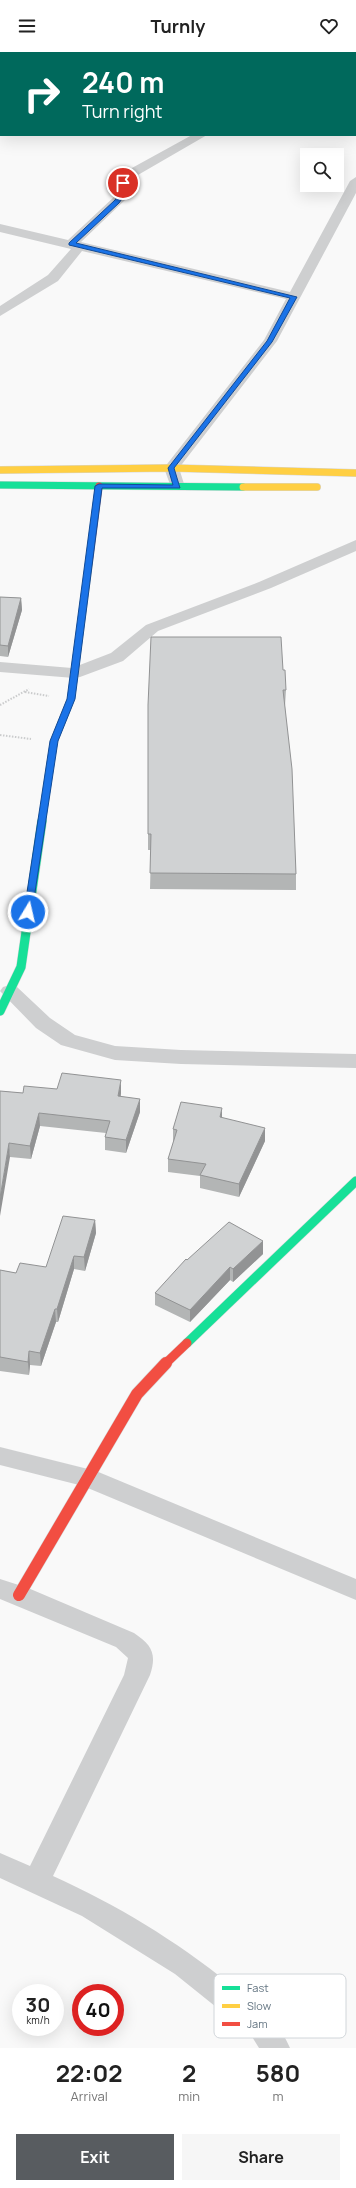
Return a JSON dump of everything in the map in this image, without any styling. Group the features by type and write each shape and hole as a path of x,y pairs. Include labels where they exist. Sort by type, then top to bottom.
{"street":[{"path":"0,312 53,278 76,245 117,202 123,193 123,183 125,177 199,136"},
{"path":"171,468 270,341 355,183"},
{"path":"0,228 294,297"},
{"path":"171,468 178,487"},
{"path":"0,470 171,468 356,473"},
{"path":"0,485 328,487"},
{"path":"0,1011 20,967 54,741 71,699 99,486"},
{"path":"0,668 74,673 117,657 152,628 266,585 356,545"},
{"path":"10,991 43,1023 68,1040 115,1053 181,1057 356,1061"},
{"path":"36,1882 137,1675 142,1660 139,1649 125,1640 10,1592 88,1478 137,1394 153,1375 356,1181"},
{"path":"0,1456 88,1478 356,1590"},
{"path":"0,1865 92,1907 185,1965 214,1988"},
{"path":"269,2038 276,2048"}],"path":[{"path":"0,735 54,741"}],"building":[{"path":"0,597 21,598 8,646 0,645"},
{"path":"151,637 281,637 286,690 283,690 292,769 296,874 150,873 151,834 148,834 148,705"},
{"path":"62,1073 121,1080 118,1096 140,1099 126,1140 105,1137 110,1121 39,1113 30,1146 9,1143 0,1198 0,1091 23,1093 24,1086 57,1089"},
{"path":"181,1102 222,1108 220,1117 265,1128 239,1184 200,1175 206,1164 168,1159 177,1130 173,1129"},
{"path":"63,1216 95,1220 84,1257 74,1256 57,1309 55,1309 40,1353 29,1351 28,1362 0,1357 0,1270 16,1273 20,1263 46,1267"},
{"path":"229,1222 263,1241 233,1269 230,1267 190,1310 155,1293 186,1259 187,1260"}],"traffic: fast":[{"path":"0,485 243,487"},
{"path":"0,1011 21,967 49,772"},
{"path":"187,1343 356,1181"}],"traffic: slow":[{"path":"0,470 171,468 356,473"},
{"path":"243,487 317,487"},
{"path":"49,772 54,741 71,699 89,563"}],"traffic: jam":[{"path":"89,563 99,486"},
{"path":"19,1595 137,1394 153,1375 187,1343"}],"route":[{"path":"28,912 54,741 71,699 99,486 178,487 171,468 270,341 294,297 72,244 117,202 123,193 123,183"}]}
